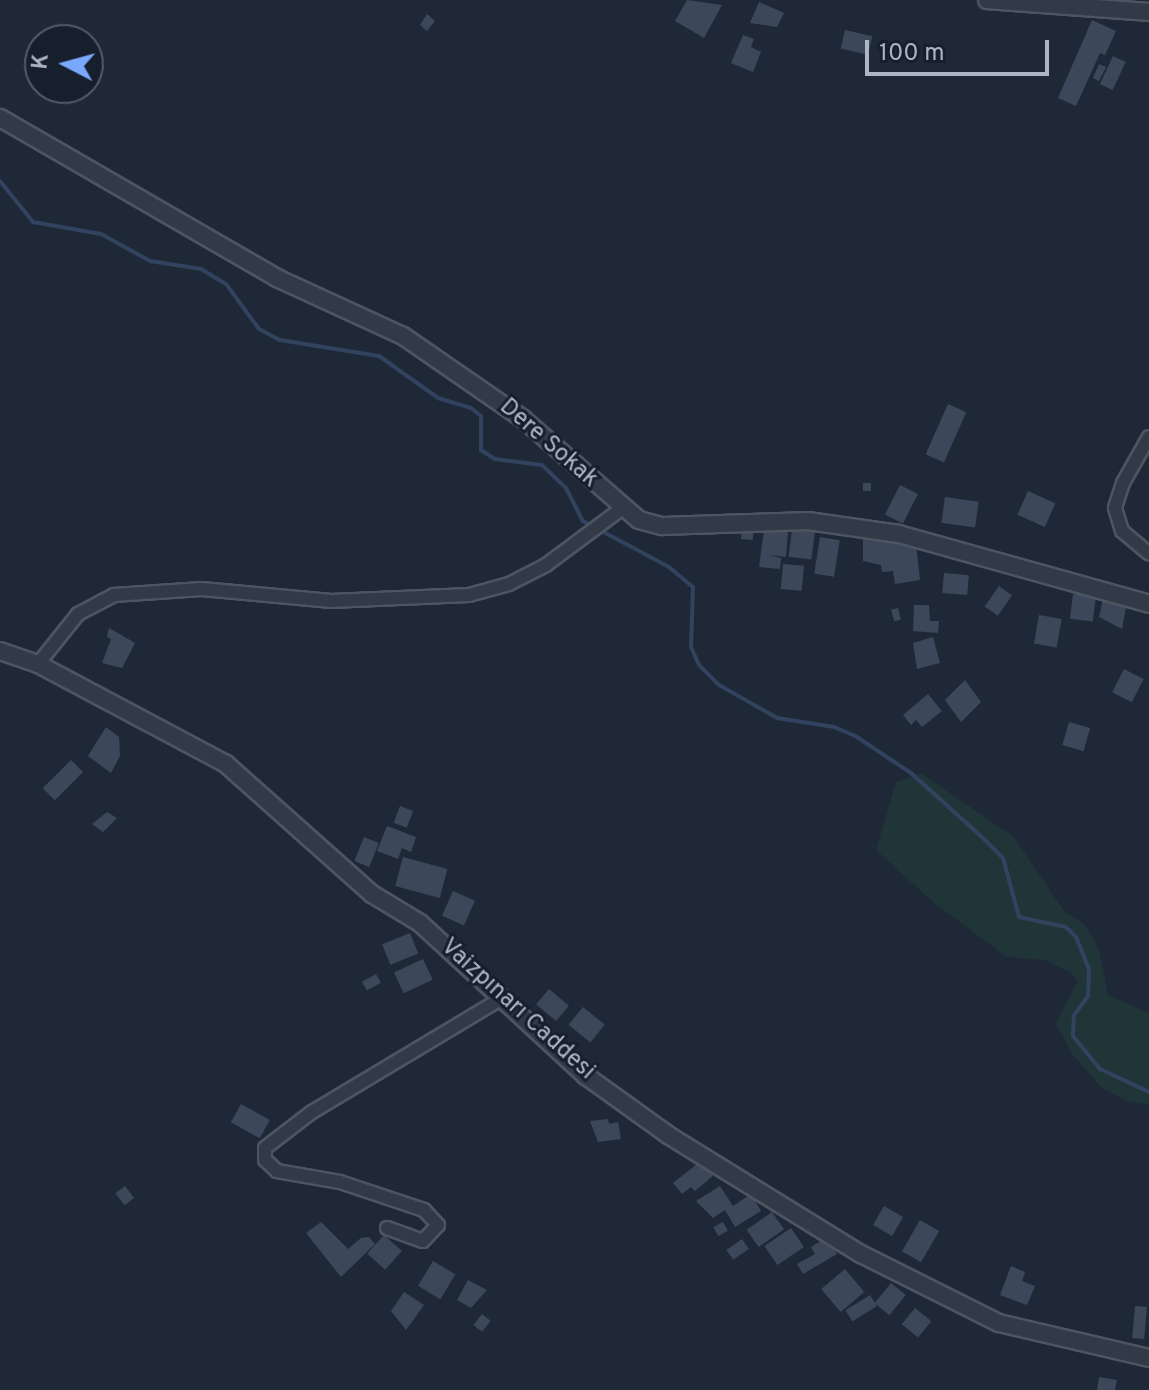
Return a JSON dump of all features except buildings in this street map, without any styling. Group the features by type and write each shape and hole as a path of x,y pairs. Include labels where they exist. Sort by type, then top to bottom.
{"street":[{"path":"987,0 1149,12"},
{"name":"Dere Sokak","path":"0,118 306,293 403,336 531,425 621,509 662,526 782,520 899,534 1149,604"},
{"path":"1149,437 1123,483 1115,508 1122,531 1149,554"},
{"path":"38,664 78,614 114,595 202,589 331,601 469,595 509,584 546,565 621,509"},
{"name":"Vaizpınarı Caddesi","path":"0,651 38,664 226,764 372,894 420,923 499,1000 534,1023 586,1076 668,1135 861,1254 999,1323 1149,1358"},
{"path":"387,1228 423,1241 438,1225 424,1210 340,1182 277,1171 265,1160 265,1148 312,1112 499,1000"}],"green space":[{"path":"922,774 1014,837 1063,910 1086,926 1099,950 1108,995 1149,1013 1149,1105 1127,1101 1102,1088 1072,1054 1056,1023 1078,981 1070,972 1045,960 1007,957 934,903 876,850 896,782"}],"waterway":[{"path":"0,181 33,222 101,234 150,261 201,269 226,284 259,329 280,340 379,356 438,398 471,408 481,416 481,450 495,459 542,465 566,488 583,521 669,567 693,587 691,647 699,665 719,685 777,718 834,727 857,737 911,773 1003,858 1019,917 1066,927 1076,937 1089,969 1088,996 1074,1015 1073,1036 1100,1069 1149,1092"}]}
